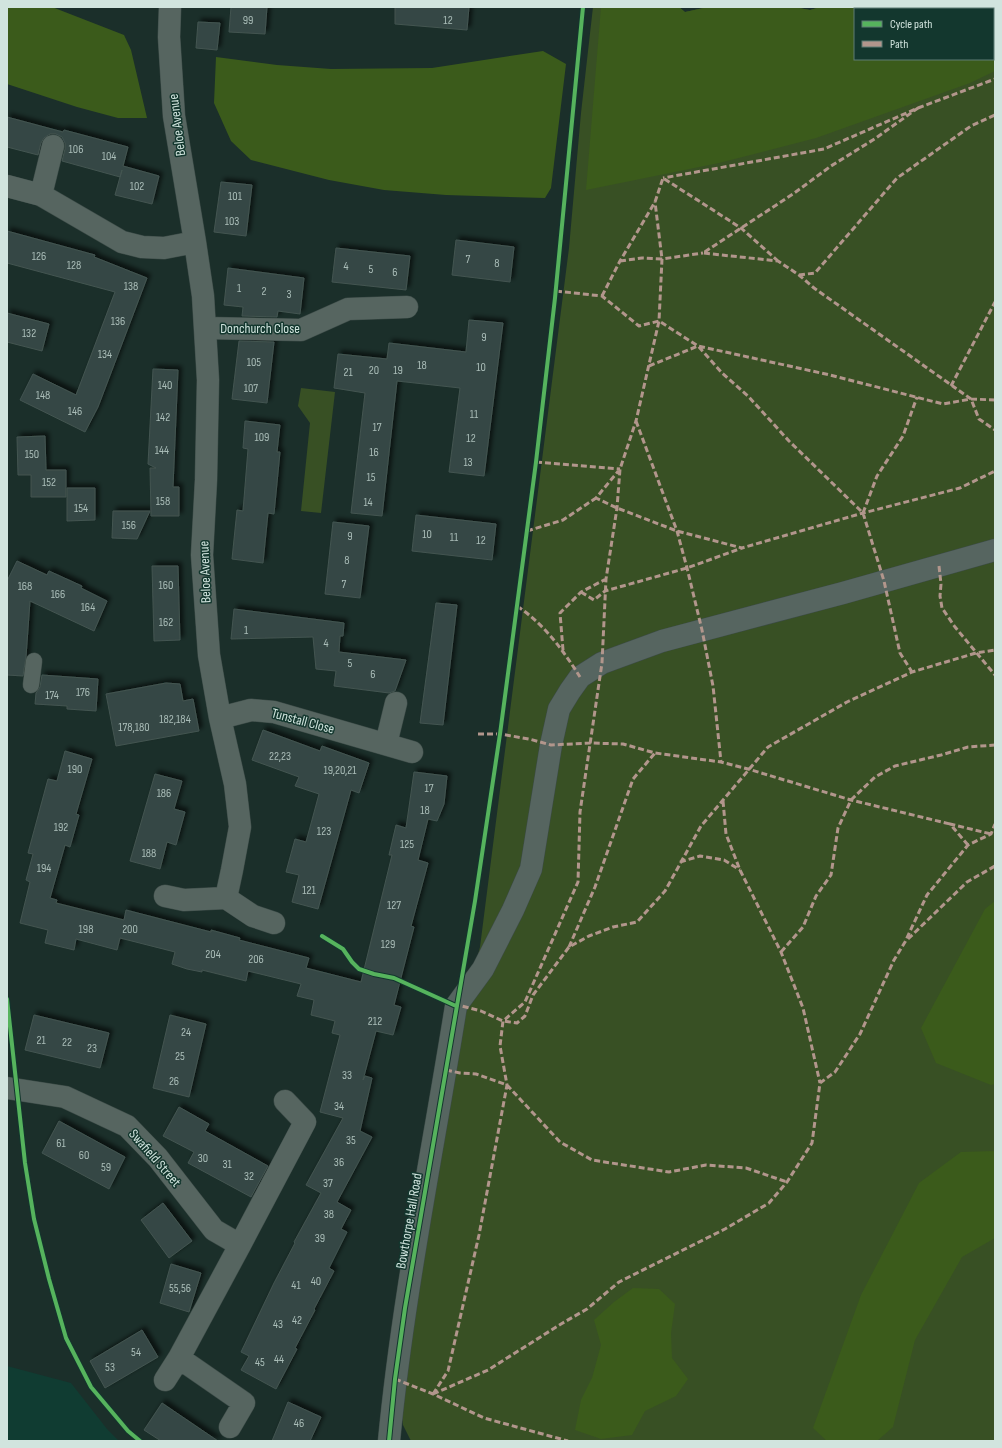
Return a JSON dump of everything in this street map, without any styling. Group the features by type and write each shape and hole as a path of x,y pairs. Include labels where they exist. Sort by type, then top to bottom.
{"street":[{"name":"Beloe Avenue","path":"170,7 169,37 174,116 203,296 205,328 208,380 206,480 202,555 209,655 220,718 235,784 240,827 226,898"},
{"path":"41,195 53,146"},
{"path":"7,186 41,195 122,242 142,247 164,248 195,242"},
{"name":"Donchurch Close","path":"205,328 301,330 348,309 407,306"},
{"name":"Bowthorpe Hall Road","path":"389,1441 395,1379 405,1308 456,1006 483,969 513,910 531,869 551,746 559,709 570,691 580,677 602,663 662,641 995,550"},
{"path":"386,744 396,703"},
{"name":"Tunstall Close","path":"220,718 251,710 274,712 412,752"},
{"path":"165,896 184,900 226,898 253,916 274,923"},
{"name":"Swafield Street","path":"7,1088 65,1097 127,1126 158,1158 214,1230 240,1245"},
{"path":"165,1380 180,1358 305,1122 285,1102"},
{"path":"180,1358 244,1403 230,1427"}],"lane":[{"path":"31,686 34,661"}],"shaded area":[{"path":"593,7 679,7 685,12 708,7 794,7 810,10 820,7 995,7 995,1441 411,1441 403,1425 400,1401 468,993 480,947 569,248 581,113"},
{"path":"301,388 335,392 321,513 301,511 310,423 298,406"},
{"path":"7,1366 71,1383 107,1429 119,1441 7,1441"}],"green space":[{"path":"7,7 52,7 124,35 131,50 147,118 118,118 77,107 7,84"},
{"path":"601,7 679,7 685,12 708,7 794,7 810,10 820,7 995,7 995,71 970,83 816,138 719,163 586,190"},
{"path":"543,51 566,64 551,188 545,198 446,195 384,190 329,180 251,160 231,141 214,103 216,57 277,65 331,69 432,68"},
{"path":"995,901 995,1084 991,1085 936,1063 921,1028 985,909"},
{"path":"995,1151 995,1238 962,1257 915,1340 893,1427 877,1441 827,1441 813,1428 861,1295 919,1183 961,1152"},
{"path":"633,1288 659,1289 675,1304 671,1333 672,1358 688,1379 676,1396 645,1411 632,1435 601,1439 575,1430 581,1400 592,1378 601,1345 594,1320 614,1302"}],"building":[{"path":"231,7 267,7 265,34 229,32"},
{"path":"395,7 469,7 467,30 395,24"},
{"path":"198,22 220,23 217,50 196,48"},
{"path":"7,117 128,147 123,166 159,176 152,204 115,195 122,170 120,177 62,161 65,143 62,137 56,134 50,134 44,138 38,155 7,147"},
{"path":"221,182 252,185 246,236 214,232"},
{"path":"7,231 95,255 94,257 147,278 98,407 85,432 20,400 33,374 76,395 115,292 7,263"},
{"path":"456,240 514,247 510,282 452,275"},
{"path":"336,248 410,256 406,290 332,282"},
{"path":"228,268 304,278 300,314 278,311 277,317 242,316 243,307 224,305"},
{"path":"7,313 49,324 42,351 7,342"},
{"path":"469,320 503,323 484,476 449,472 460,388 397,381 382,516 351,513 365,393 334,388 338,354 387,359 389,343 466,352"},
{"path":"239,341 274,342 267,403 232,399"},
{"path":"153,369 178,370 173,487 179,487 179,516 151,516 150,468 156,468 148,464"},
{"path":"245,421 280,425 277,452 280,452 274,514 268,513 263,563 232,559 237,510 243,511 248,449 243,448"},
{"path":"45,436 46,470 66,470 66,497 31,497 31,475 18,475 17,437"},
{"path":"67,488 95,488 95,520 67,521"},
{"path":"113,511 150,511 137,539 112,538"},
{"path":"416,515 496,524 492,560 412,551"},
{"path":"333,522 369,526 360,598 325,594"},
{"path":"17,561 47,575 49,571 82,586 81,588 107,601 94,631 30,601 26,657 23,676 7,675 7,581"},
{"path":"152,566 178,566 180,640 154,641"},
{"path":"436,603 457,605 443,725 420,723"},
{"path":"234,609 344,623 343,636 340,636 339,652 406,660 395,691 389,693 334,686 336,671 316,669 313,637 231,639"},
{"path":"42,675 98,679 96,711 67,709 67,706 35,704 36,693 40,687"},
{"path":"166,683 180,684 183,701 193,699 199,731 116,746 106,694"},
{"path":"263,730 320,751 322,746 369,763 359,793 351,790 318,909 292,902 299,875 286,872 295,839 306,842 319,794 295,786 299,777 252,760"},
{"path":"65,751 92,759 76,814 79,815 70,847 65,845 50,898 57,900 56,903 124,920 126,910 211,932 211,930 240,938 239,940 309,958 306,968 361,982 392,855 389,855 396,825 406,828 414,772 447,776 444,804 437,821 428,819 418,860 428,863 411,926 414,927 394,1005 401,1007 393,1035 376,1031 363,1080 365,1076 372,1078 360,1131 372,1137 337,1202 351,1210 341,1229 347,1232 329,1268 334,1271 295,1348 297,1349 276,1389 241,1370 249,1356 241,1352 295,1243 294,1242 321,1193 306,1185 343,1118 320,1112 340,1035 332,1033 335,1021 311,1015 314,1000 297,996 301,984 248,971 246,981 202,970 202,972 187,969 172,964 175,952 120,938 117,950 76,939 74,950 45,943 48,930 20,923 30,882 26,880 33,854 28,853 48,779 57,781"},
{"path":"155,774 182,781 174,809 185,812 176,845 167,842 160,869 130,861"},
{"path":"34,1015 109,1033 100,1068 25,1050"},
{"path":"170,1015 206,1024 189,1097 153,1088"},
{"path":"179,1107 209,1124 205,1131 268,1166 251,1197 188,1163 194,1152 163,1136"},
{"path":"59,1121 125,1157 109,1189 42,1153"},
{"path":"163,1203 192,1241 169,1258 141,1220"},
{"path":"171,1264 201,1273 189,1312 160,1303"},
{"path":"142,1330 158,1357 105,1388 90,1361"},
{"path":"288,1402 321,1417 310,1441 272,1441"},
{"path":"162,1403 218,1441 161,1441 144,1430"}],"marked path":[{"path":"918,108 995,79"},
{"path":"649,366 698,346 830,375 943,404 971,399 778,261 703,253 793,194 831,166 876,138 918,108 824,149 663,178"},
{"path":"799,275 815,273 897,178 971,126 995,115"},
{"path":"602,296 620,261 655,202 663,178 741,228 778,261"},
{"path":"620,261 642,258 662,259 655,202"},
{"path":"433,1394 448,1371 479,1235 507,1085 500,1046 503,1021 525,1002 578,882 580,812 602,663 606,579 617,508 620,469 636,421 659,321 662,259 703,253"},
{"path":"556,291 602,296 639,326 659,321 698,346 722,373 748,396 789,441 863,513 884,581 900,653 912,672"},
{"path":"951,386 995,302"},
{"path":"863,513 877,476 903,436 917,397"},
{"path":"995,400 971,399 979,419 995,430"},
{"path":"636,421 677,531 687,568 702,630 713,686 721,762"},
{"path":"536,462 620,469"},
{"path":"620,469 596,498 617,508 677,531 742,548 863,513 960,488 995,471"},
{"path":"527,531 563,520 596,498"},
{"path":"581,592 594,600 605,591 687,568 742,548"},
{"path":"939,566 942,608 955,627 995,675"},
{"path":"563,650 560,613 581,592 606,579"},
{"path":"517,606 536,621 552,638 580,677"},
{"path":"454,1004 481,1011 503,1021 517,1023 525,1016 533,995 569,947 589,936 613,927 637,922 665,891 701,826 768,747 847,702 912,672 976,653 995,650"},
{"path":"478,734 500,734 529,739 551,745 590,743 623,744 655,753 721,762 851,800 950,824"},
{"path":"781,952 803,927 816,896 831,875 838,828 851,800 875,777 895,766 968,747 995,745"},
{"path":"569,947 595,887 633,779 655,753"},
{"path":"723,801 726,834 740,870 781,952 803,1008 820,1083"},
{"path":"968,845 950,824 991,834"},
{"path":"433,1394 488,1370 587,1309 619,1282 725,1229 769,1203 787,1182 812,1143 820,1083 835,1072 860,1034 894,960 905,942 927,895 968,845 991,834 995,824"},
{"path":"680,862 700,856 724,860 740,870"},
{"path":"908,939 967,882 995,866"},
{"path":"446,1070 476,1074 507,1085 560,1142 592,1160 669,1172 706,1165 746,1168 787,1182"},
{"path":"395,1379 433,1394 484,1418 568,1441"}],"cycle path":[{"path":"389,1441 395,1379 405,1308 475,901 500,734 536,462 555,298 583,7"},
{"path":"322,936 343,949 359,969 394,978 456,1006"},
{"path":"7,999 25,1163 34,1219 66,1338 91,1387 128,1431 140,1441"}]}
